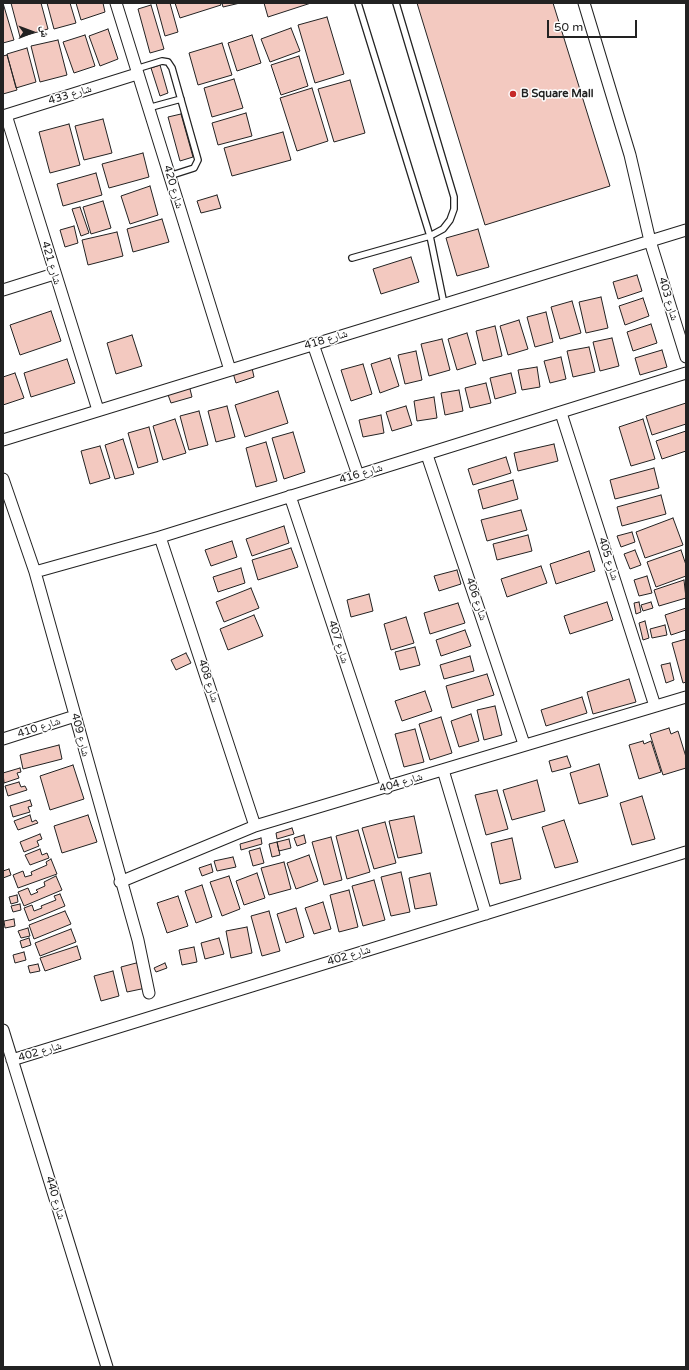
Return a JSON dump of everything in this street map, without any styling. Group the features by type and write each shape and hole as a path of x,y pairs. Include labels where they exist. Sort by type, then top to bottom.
{"street":[{"name":"شارع 420","path":"116,3 230,370"},
{"name":"شارع 403","path":"584,3 630,155 650,241 686,357"},
{"name":"شارع 433","path":"4,115 137,72"},
{"name":"شارع 421","path":"4,115 98,410"},
{"name":"شارع 418","path":"3,440 686,230"},
{"path":"3,290 54,274"},
{"path":"313,344 358,475"},
{"name":"شارع 416","path":"35,572 160,537 686,373"},
{"name":"شارع 405","path":"561,413 655,706"},
{"name":"شارع 406","path":"427,454 524,744"},
{"name":"شارع 409","path":"3,479 35,572 120,882 140,947 149,993"},
{"name":"شارع 407","path":"290,496 386,788"},
{"name":"شارع 408","path":"160,537 255,826"},
{"name":"شارع 404","path":"120,882 255,826 386,788 524,744 686,697"},
{"name":"شارع 410","path":"3,739 75,716"},
{"path":"444,770 486,914"},
{"name":"شارع 402","path":"12,1060 686,852"},
{"name":"شارع 440","path":"3,1030 107,1367"}],"lane":[{"path":"358,3 430,236 444,304"},
{"path":"352,258 430,236 443,229 450,220 454,209 454,197 396,3"},
{"path":"137,72 162,61 168,62 172,68 198,160 194,168 169,176"},
{"path":"148,108 181,99"}],"building":[{"path":"3,3 14,40 3,43"},
{"path":"11,3 41,3 48,29 20,37"},
{"path":"47,3 70,3 76,23 54,29"},
{"path":"76,3 103,3 105,12 81,20"},
{"path":"156,3 170,3 178,32 165,36"},
{"path":"175,3 220,3 221,5 180,18"},
{"path":"222,3 240,3 223,7"},
{"path":"264,3 311,3 268,17"},
{"name":"B Square Mall","path":"417,3 553,3 610,186 485,225"},
{"path":"151,5 164,49 150,53 138,9"},
{"path":"327,17 344,74 315,83 298,25"},
{"path":"291,28 300,51 270,62 261,39"},
{"path":"108,29 118,59 100,66 89,36"},
{"path":"85,35 95,66 74,73 63,42"},
{"path":"252,35 261,63 237,71 228,43"},
{"path":"58,40 67,75 40,82 31,46"},
{"path":"222,43 232,75 198,85 189,53"},
{"path":"27,48 36,82 16,88 7,54"},
{"path":"7,55 17,90 3,94 3,56"},
{"path":"299,56 308,86 281,95 271,65"},
{"path":"160,65 168,93 160,96 151,68"},
{"path":"234,79 243,108 212,117 204,88"},
{"path":"350,80 365,133 334,142 318,89"},
{"path":"312,88 328,141 297,151 280,98"},
{"path":"246,113 252,136 218,145 212,123"},
{"path":"181,114 193,157 180,161 168,117"},
{"path":"103,119 112,153 84,160 75,126"},
{"path":"69,124 80,165 50,173 39,132"},
{"path":"283,132 291,160 232,176 224,148"},
{"path":"143,153 149,177 109,188 102,164"},
{"path":"96,173 102,195 63,206 57,184"},
{"path":"150,186 158,215 130,224 121,196"},
{"path":"217,195 221,208 201,213 197,201"},
{"path":"103,201 111,228 91,234 83,207"},
{"path":"80,207 89,233 81,236 72,209"},
{"path":"162,219 169,242 133,252 127,229"},
{"path":"74,226 78,243 65,247 60,230"},
{"path":"478,229 489,267 457,276 446,238"},
{"path":"117,232 123,256 88,265 82,240"},
{"path":"411,257 419,282 381,294 373,269"},
{"path":"637,275 642,291 618,299 613,282"},
{"path":"601,297 608,328 586,333 579,302"},
{"path":"643,298 649,316 625,325 619,306"},
{"path":"572,301 581,333 560,339 551,307"},
{"path":"51,311 61,341 20,355 10,325"},
{"path":"546,312 553,342 535,347 527,317"},
{"path":"519,320 528,349 508,355 500,326"},
{"path":"651,324 657,343 633,351 627,332"},
{"path":"495,326 502,356 483,361 476,331"},
{"path":"467,333 476,364 457,370 448,339"},
{"path":"132,335 142,366 116,374 107,343"},
{"path":"612,338 619,366 600,371 593,342"},
{"path":"442,339 450,370 429,376 421,344"},
{"path":"589,347 595,372 573,377 567,351"},
{"path":"662,350 667,367 640,375 635,358"},
{"path":"416,351 422,380 405,384 398,355"},
{"path":"561,357 566,379 550,383 544,361"},
{"path":"390,358 399,386 380,393 371,364"},
{"path":"67,359 75,383 31,397 24,373"},
{"path":"363,364 372,394 351,401 341,370"},
{"path":"537,367 540,387 522,390 518,370"},
{"path":"252,368 254,377 236,383 233,373"},
{"path":"15,373 24,398 3,405 3,377"},
{"path":"511,373 516,393 495,399 490,378"},
{"path":"486,383 491,403 470,408 465,388"},
{"path":"189,385 192,397 171,403 167,392"},
{"path":"459,390 463,411 445,415 441,393"},
{"path":"278,391 288,423 245,437 235,405"},
{"path":"434,397 437,418 417,421 414,401"},
{"path":"686,403 686,424 652,435 646,416"},
{"path":"227,406 235,437 216,442 208,411"},
{"path":"406,406 412,425 392,431 386,412"},
{"path":"199,411 208,445 189,450 180,416"},
{"path":"381,415 384,433 363,437 359,420"},
{"path":"175,419 186,453 163,460 153,426"},
{"path":"643,419 655,459 631,466 619,427"},
{"path":"149,427 158,462 138,468 128,433"},
{"path":"686,431 686,451 662,459 656,441"},
{"path":"293,432 305,472 284,479 272,438"},
{"path":"123,439 134,474 115,479 105,445"},
{"path":"266,442 277,481 256,487 246,448"},
{"path":"554,444 558,461 518,471 514,453"},
{"path":"100,446 110,478 90,484 81,451"},
{"path":"506,457 511,473 473,485 468,469"},
{"path":"654,468 659,488 615,499 610,480"},
{"path":"513,480 518,499 483,509 478,490"},
{"path":"661,495 666,514 622,526 617,507"},
{"path":"521,510 527,530 487,541 481,520"},
{"path":"673,518 683,545 645,558 636,532"},
{"path":"284,526 289,543 252,556 246,539"},
{"path":"632,532 635,542 621,547 617,536"},
{"path":"528,535 532,551 497,560 493,544"},
{"path":"232,541 237,557 211,566 205,550"},
{"path":"291,548 298,567 258,580 252,560"},
{"path":"635,550 641,565 630,569 624,554"},
{"path":"681,550 686,565 686,576 656,587 647,562"},
{"path":"589,551 595,571 556,584 550,564"},
{"path":"541,566 547,583 507,597 501,579"},
{"path":"241,568 245,583 218,592 213,577"},
{"path":"457,570 461,584 439,591 434,576"},
{"path":"647,576 652,593 639,596 634,580"},
{"path":"684,580 686,598 659,606 654,590"},
{"path":"251,588 259,608 224,622 216,602"},
{"path":"369,594 373,611 351,617 347,600"},
{"path":"607,602 613,620 570,634 564,616"},
{"path":"639,602 641,612 636,614 634,603"},
{"path":"651,602 653,608 643,611 641,605"},
{"path":"458,603 465,623 430,634 424,613"},
{"path":"686,608 686,630 671,635 665,615"},
{"path":"254,615 263,636 228,650 220,629"},
{"path":"406,617 414,643 391,650 384,624"},
{"path":"645,621 649,638 643,640 639,623"},
{"path":"665,625 667,635 652,638 650,629"},
{"path":"465,630 471,646 441,656 436,640"},
{"path":"686,639 686,682 683,683 672,643"},
{"path":"415,647 420,665 400,670 395,652"},
{"path":"186,653 191,663 176,670 171,660"},
{"path":"470,656 474,671 444,679 440,665"},
{"path":"670,663 674,680 666,683 661,665"},
{"path":"487,674 494,695 452,708 446,686"},
{"path":"629,679 636,702 593,714 587,692"},
{"path":"425,691 432,711 402,721 395,701"},
{"path":"582,697 587,713 546,726 541,710"},
{"path":"495,706 502,735 484,740 477,710"},
{"path":"471,714 479,741 459,747 451,721"},
{"path":"441,717 452,753 430,760 419,724"},
{"path":"669,728 671,734 678,731 686,757 686,768 663,775 650,734"},
{"path":"415,729 424,762 404,767 395,734"},
{"path":"643,741 644,744 651,741 661,772 639,779 629,745"},
{"path":"59,745 62,759 23,769 20,755"},
{"path":"567,756 571,767 552,772 549,761"},
{"path":"599,764 608,796 579,804 570,773"},
{"path":"73,765 84,799 50,810 40,776"},
{"path":"20,768 21,772 17,773 19,778 4,783 3,773"},
{"path":"537,780 545,811 512,820 503,790"},
{"path":"19,782 21,787 25,786 27,790 8,796 5,786"},
{"path":"497,790 508,829 486,835 475,795"},
{"path":"642,796 655,839 632,845 620,803"},
{"path":"30,800 32,806 28,807 30,812 13,817 10,806"},
{"path":"30,815 32,822 36,820 38,823 18,830 14,821"},
{"path":"88,815 97,842 62,853 54,826"},
{"path":"414,816 422,853 398,858 389,821"},
{"path":"564,820 578,862 555,868 542,827"},
{"path":"385,822 396,863 374,869 362,828"},
{"path":"292,828 294,834 277,839 276,833"},
{"path":"358,830 370,872 347,879 336,836"},
{"path":"40,834 42,839 37,841 39,846 24,852 20,842"},
{"path":"304,835 306,843 297,846 294,838"},
{"path":"331,837 342,880 324,885 312,842"},
{"path":"261,838 262,844 241,850 240,844"},
{"path":"512,838 521,879 500,884 491,843"},
{"path":"289,839 291,848 279,851 277,842"},
{"path":"277,842 280,855 272,857 269,844"},
{"path":"260,848 264,863 253,866 249,851"},
{"path":"40,849 42,855 47,853 49,858 30,865 25,855"},
{"path":"309,855 318,881 296,889 287,863"},
{"path":"233,857 236,867 217,871 214,861"},
{"path":"51,859 57,874 18,888 13,875 23,871 25,877 32,875 31,872 47,865 46,862"},
{"path":"284,862 291,889 269,895 261,868"},
{"path":"211,864 213,872 202,876 199,868"},
{"path":"9,869 11,875 3,878 3,871"},
{"path":"401,872 410,912 391,916 381,877"},
{"path":"257,873 265,898 244,905 236,881"},
{"path":"430,873 437,905 415,909 409,878"},
{"path":"56,876 62,890 24,906 18,892 28,888 31,895 38,892 36,890 45,886 44,882"},
{"path":"229,876 240,909 222,916 210,882"},
{"path":"374,880 385,920 363,926 352,886"},
{"path":"202,885 212,917 196,923 185,891"},
{"path":"349,890 358,927 339,932 330,895"},
{"path":"60,894 65,906 29,921 24,908 32,905 34,911 42,908 41,906 56,900 54,896"},
{"path":"17,895 18,902 11,904 9,897"},
{"path":"178,896 188,926 167,933 157,903"},
{"path":"323,902 331,929 314,934 305,908"},
{"path":"20,904 21,910 13,912 11,906"},
{"path":"296,908 304,937 286,943 277,914"},
{"path":"65,911 71,924 34,939 29,925"},
{"path":"269,911 280,951 262,956 251,916"},
{"path":"14,919 15,926 5,928 4,921"},
{"path":"247,927 252,953 231,958 226,931"},
{"path":"28,928 30,936 21,938 18,931"},
{"path":"71,929 76,942 40,956 35,943"},
{"path":"29,938 31,945 22,948 20,941"},
{"path":"219,938 224,954 205,959 201,943"},
{"path":"77,946 81,959 45,971 40,958"},
{"path":"194,947 197,962 182,965 179,950"},
{"path":"24,952 26,960 15,963 13,955"},
{"path":"140,962 146,988 127,992 121,967"},
{"path":"165,963 167,968 156,972 154,968"},
{"path":"38,964 40,971 30,973 28,966"},
{"path":"113,971 119,996 101,1001 94,976"}],"place":[{"name":"B Square Mall","path":"513,94"}]}
